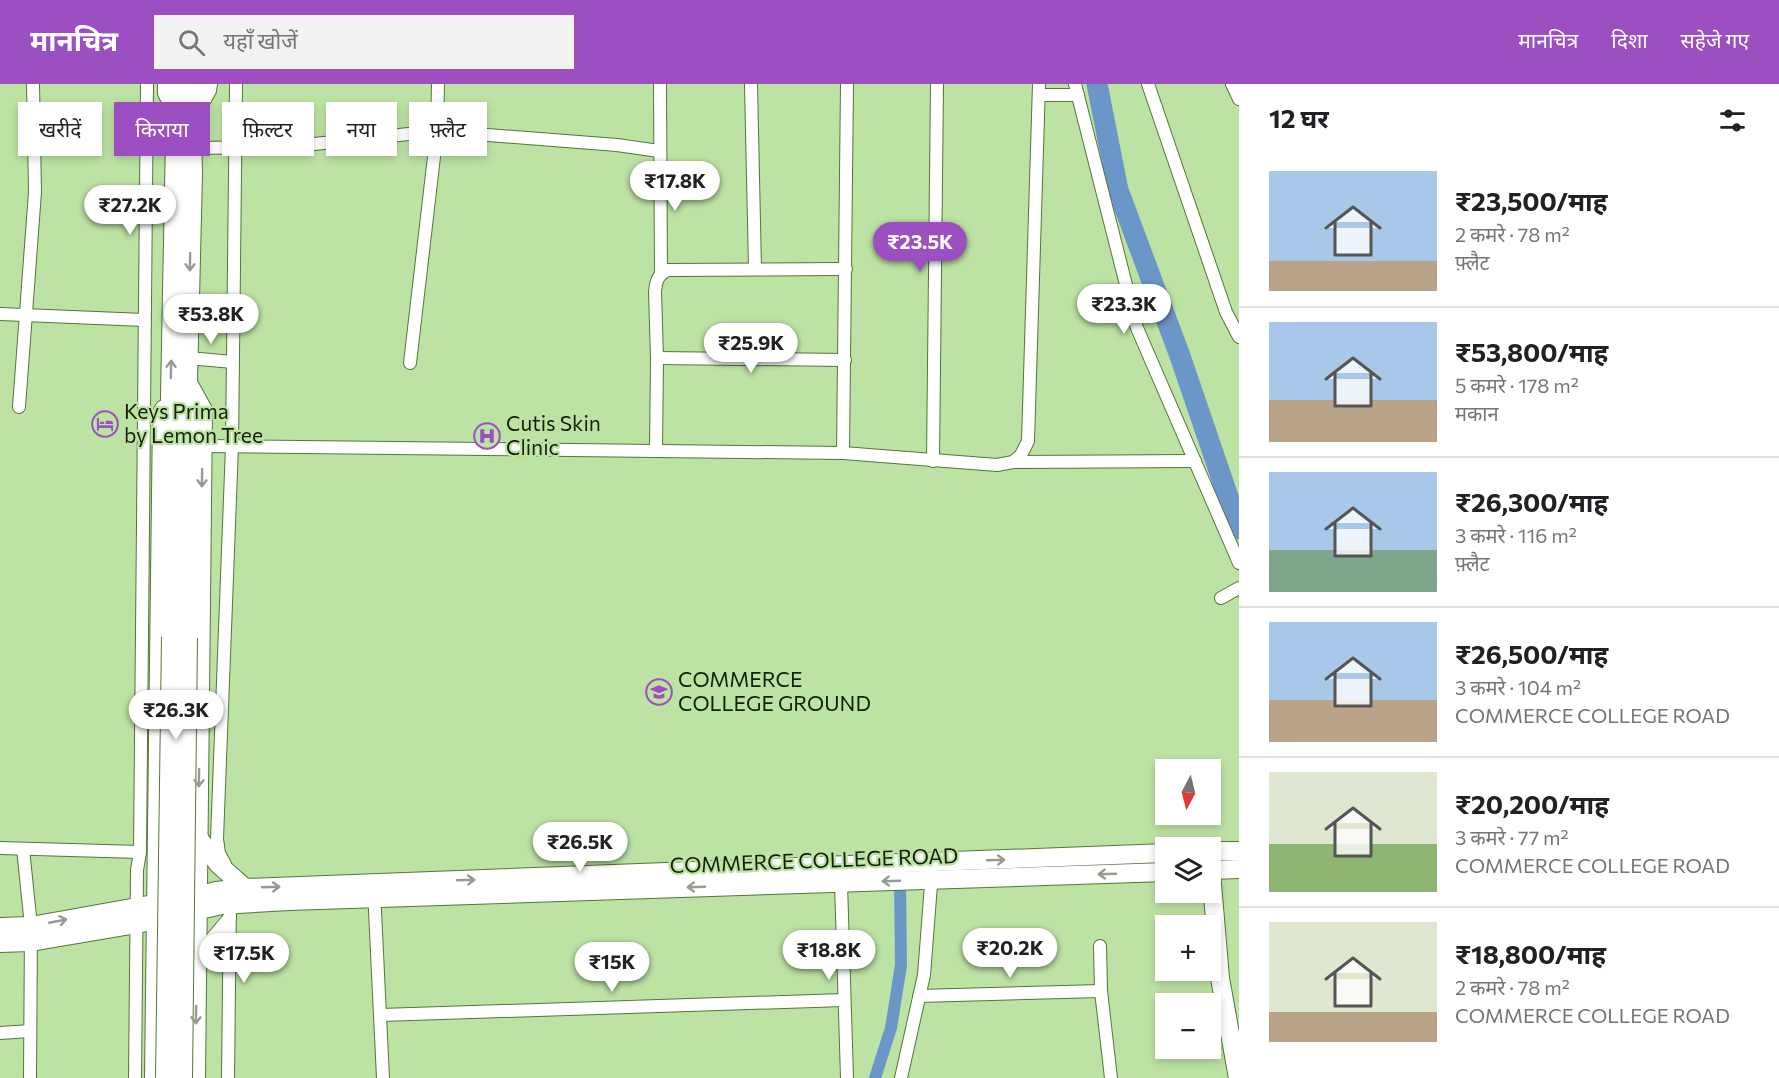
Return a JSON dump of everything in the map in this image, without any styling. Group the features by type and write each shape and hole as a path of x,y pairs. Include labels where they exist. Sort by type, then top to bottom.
{"main road":[{"path":"177,84 181,102"},
{"path":"187,102 190,84"},
{"path":"182,156 171,397 180,638 182,1078"},
{"path":"166,1078 188,358 191,156"}],"street":[{"path":"19,407 28,314 35,192 33,84"},
{"path":"135,1078 137,870 140,852 147,84"},
{"path":"167,84 166,93 173,102"},
{"path":"196,102 207,90 208,84"},
{"path":"236,84 236,102"},
{"path":"437,102 438,84"},
{"path":"660,84 661,274"},
{"path":"751,84 755,269"},
{"path":"843,453 847,84"},
{"path":"933,461 938,84"},
{"path":"1148,84 1226,312 1239,337"},
{"path":"1232,84 1239,99"},
{"path":"1013,462 1021,455 1028,441 1039,90 1077,89 1137,328 1239,562"},
{"path":"314,144 409,134"},
{"path":"487,135 617,145 659,151"},
{"path":"228,1078 232,891 219,853 217,839 227,446 233,362 235,156"},
{"path":"410,363 433,156"},
{"path":"656,451 655,292 656,281 661,274 668,270 846,269"},
{"path":"0,314 144,321"},
{"path":"188,358 233,362"},
{"path":"657,358 845,360"},
{"path":"187,381 203,410 205,446 203,845 198,904 196,1078"},
{"path":"154,1078 162,413 171,397"},
{"path":"205,446 843,453 998,465 1013,462 1195,461"},
{"path":"1221,598 1239,588"},
{"path":"203,845 232,891"},
{"path":"0,848 140,852"},
{"path":"23,849 31,934 30,1078"},
{"path":"1221,851 1239,851"},
{"path":"0,943 31,934 198,904 216,891 374,891 932,871 1155,854"},
{"path":"1221,870 1239,869"},
{"path":"900,1078 924,975 932,871"},
{"name":"COMMERCE COLLEGE ROAD","path":"374,891 841,883 932,871 1155,872"},
{"path":"841,883 847,1078"},
{"path":"197,956 232,891"},
{"path":"374,891 383,1078"},
{"path":"1214,903 1220,978 1232,1006 1238,1078"},
{"path":"0,927 31,934"},
{"path":"1100,946 1101,991 1111,1078"},
{"path":"136,965 155,964"},
{"path":"919,996 1101,991"},
{"path":"381,1015 844,1000"},
{"path":"0,1033 30,1031"}],"waterway":[{"path":"1097,84 1118,190 1180,356 1239,529"},
{"path":"875,1078 891,1028 901,965 900,881"}],"place":[{"name":"Keys Prima by Lemon Tree","path":"105,424"},
{"name":"Cutis Skin Clinic","path":"487,436"},
{"name":"COMMERCE COLLEGE GROUND","path":"659,692"}]}
